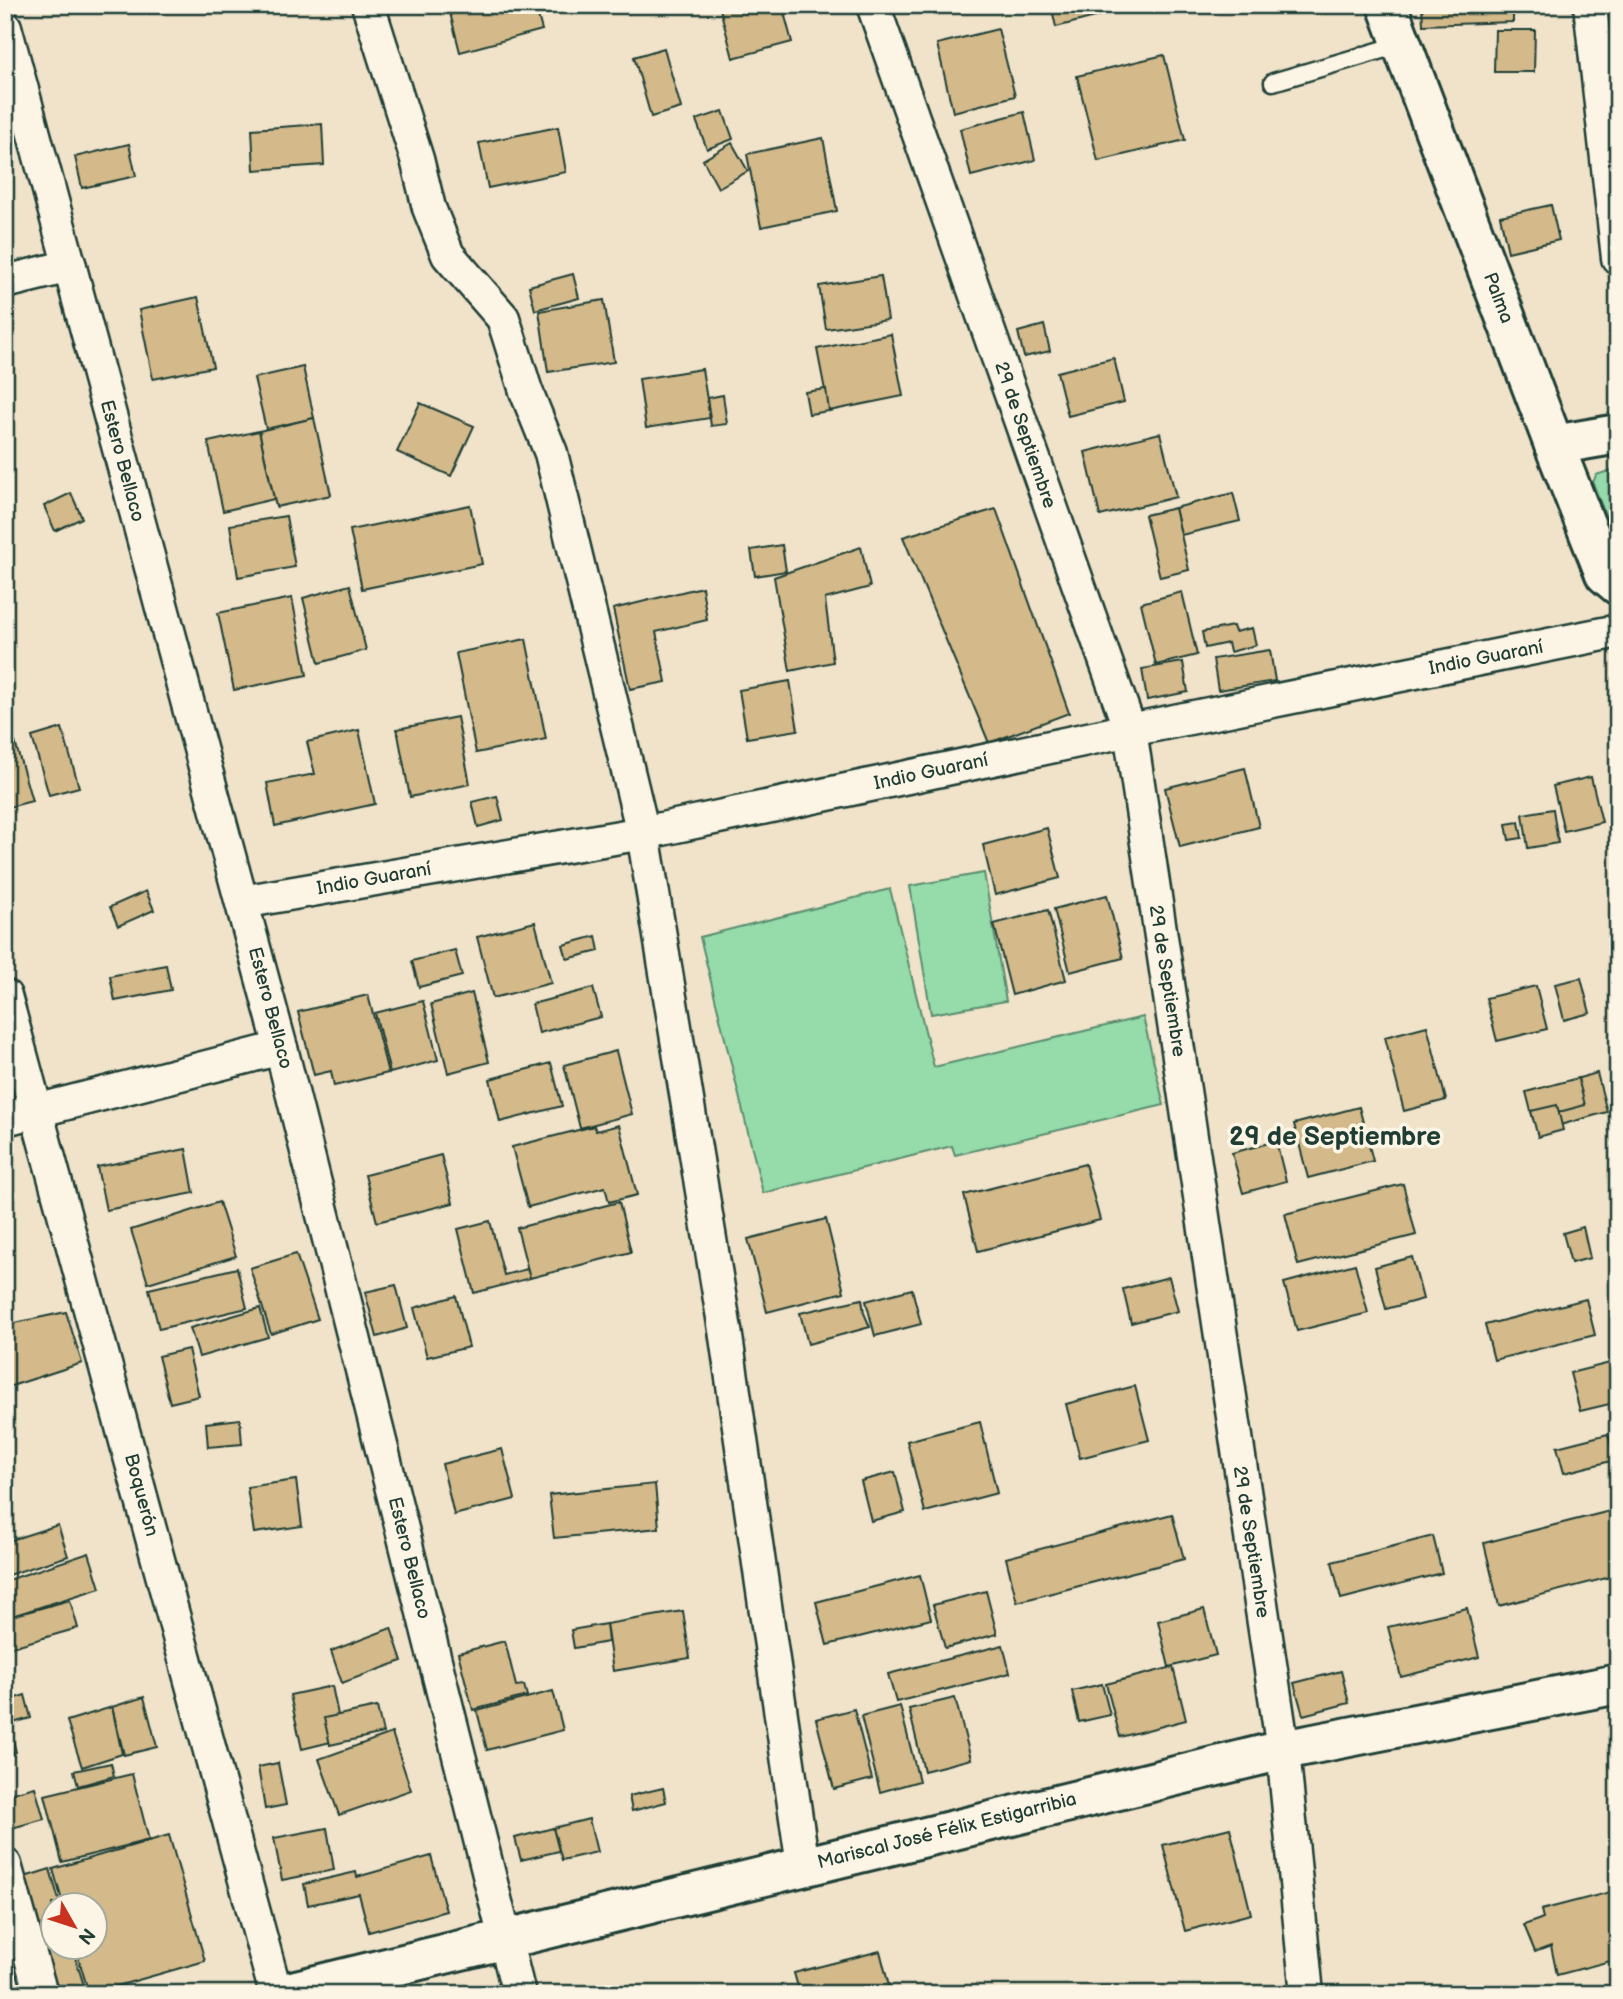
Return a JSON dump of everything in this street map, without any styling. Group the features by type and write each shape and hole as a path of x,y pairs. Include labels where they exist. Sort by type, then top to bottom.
{"street":[{"path":"368,5 417,159 429,208 448,255 503,318 526,391 551,453 643,833 725,1331 803,1866"},
{"name":"29 de Septiembre","path":"873,5 1130,730 1283,1750 1307,1994"},
{"name":"Palma","path":"1387,5 1605,574 1618,584"},
{"path":"1590,5 1618,258"},
{"name":"Estero Bellaco","path":"5,26 281,1048 519,1994"},
{"path":"5,282 70,266"},
{"path":"1554,444 1618,434"},
{"name":"Indio Guaraní","path":"242,902 643,833 1618,631"},
{"name":"Boquerón","path":"5,996 278,1994"},
{"path":"5,1119 281,1048"},
{"name":"Mariscal José Félix Estigarribia","path":"278,1994 1283,1750 1618,1684"},
{"path":"5,1865 41,1994"}],"lane":[{"path":"1273,82 1402,44"}],"green space":[{"path":"1618,468 1618,548 1593,483 1596,475"},
{"path":"984,873 1006,1001 931,1014 910,886"},
{"path":"890,889 934,1067 1143,1017 1164,1105 955,1155 952,1146 763,1193 700,937"}],"building":[{"path":"448,5 535,5 542,30 460,52"},
{"path":"719,5 782,5 792,42 733,58"},
{"path":"1051,5 1096,5 1099,16 1056,27"},
{"path":"1422,5 1513,5 1513,22 1423,25"},
{"path":"998,29 1015,96 953,112 937,44"},
{"path":"1495,30 1535,30 1534,72 1494,72"},
{"path":"664,48 681,108 651,117 634,57"},
{"path":"1164,55 1185,140 1098,161 1077,76"},
{"path":"723,111 733,139 707,149 696,120"},
{"path":"1024,112 1035,160 971,176 960,129"},
{"path":"322,124 324,165 254,170 252,129"},
{"path":"558,127 566,172 488,188 479,143"},
{"path":"823,138 837,211 761,227 747,154"},
{"path":"732,143 748,171 718,188 703,160"},
{"path":"129,144 136,176 82,188 75,157"},
{"path":"1551,205 1559,240 1508,252 1500,216"},
{"path":"573,274 579,298 535,310 529,286"},
{"path":"881,276 888,320 826,329 819,286"},
{"path":"198,297 213,367 153,379 139,310"},
{"path":"604,300 614,362 548,372 539,311"},
{"path":"1044,325 1050,351 1024,357 1018,332"},
{"path":"891,334 903,396 829,411 817,349"},
{"path":"1114,358 1124,402 1068,416 1057,372"},
{"path":"303,367 314,418 266,429 254,378"},
{"path":"702,369 710,418 646,428 639,379"},
{"path":"826,389 829,411 809,414 805,392"},
{"path":"723,395 727,424 711,426 707,398"},
{"path":"420,403 474,426 451,476 397,452"},
{"path":"314,418 331,495 276,507 259,431"},
{"path":"259,431 274,499 223,511 208,442"},
{"path":"1160,433 1176,497 1100,516 1085,452"},
{"path":"71,493 82,518 55,531 44,506"},
{"path":"1233,493 1240,521 1181,535 1175,508"},
{"path":"470,505 482,564 362,589 350,530"},
{"path":"1175,508 1189,570 1160,577 1145,515"},
{"path":"996,509 1069,713 989,743 903,537"},
{"path":"286,516 295,567 238,577 230,525"},
{"path":"782,545 786,571 755,576 751,550"},
{"path":"861,547 870,587 825,599 833,662 790,671 774,577"},
{"path":"350,585 366,650 319,663 303,598"},
{"path":"702,587 707,620 656,632 666,682 630,689 613,609"},
{"path":"1182,592 1197,655 1156,665 1141,603"},
{"path":"292,598 307,675 234,690 218,613"},
{"path":"1233,626 1235,632 1252,628 1256,645 1230,652 1228,643 1205,648 1202,632"},
{"path":"526,639 546,739 476,753 456,653"},
{"path":"1270,650 1275,681 1218,690 1213,659"},
{"path":"1183,662 1188,692 1147,700 1142,669"},
{"path":"790,681 798,730 747,738 739,690"},
{"path":"457,717 470,784 410,797 397,729"},
{"path":"62,728 79,787 49,795 32,737"},
{"path":"359,730 375,804 275,826 267,783 315,774 307,742"},
{"path":"15,742 32,801 5,808 5,745"},
{"path":"1245,768 1259,827 1180,847 1165,788"},
{"path":"1591,777 1602,822 1564,831 1553,786"},
{"path":"497,796 503,820 478,827 472,802"},
{"path":"1553,809 1558,843 1528,848 1523,814"},
{"path":"1519,822 1522,838 1509,840 1506,824"},
{"path":"1047,828 1060,878 995,895 983,845"},
{"path":"146,891 154,910 118,926 110,907"},
{"path":"1107,895 1123,958 1070,972 1054,909"},
{"path":"1048,910 1066,980 1012,995 994,924"},
{"path":"535,922 551,983 493,998 477,937"},
{"path":"596,936 599,951 567,959 563,945"},
{"path":"455,950 462,976 419,987 412,961"},
{"path":"166,965 171,990 115,1001 110,976"},
{"path":"1581,978 1590,1013 1564,1020 1555,984"},
{"path":"1536,986 1547,1029 1497,1041 1486,998"},
{"path":"593,988 601,1017 539,1033 532,1004"},
{"path":"472,993 489,1062 448,1073 431,1004"},
{"path":"368,995 388,1073 334,1086 331,1071 314,1075 298,1012"},
{"path":"423,1001 438,1060 390,1073 375,1013"},
{"path":"1427,1026 1446,1100 1404,1111 1385,1037"},
{"path":"616,1051 632,1114 580,1128 564,1065"},
{"path":"551,1063 562,1106 500,1122 490,1079"},
{"path":"1597,1073 1607,1112 1553,1127 1543,1088"},
{"path":"1578,1078 1585,1105 1533,1119 1526,1092"},
{"path":"1557,1105 1563,1130 1538,1137 1531,1111"},
{"path":"1359,1107 1373,1161 1308,1178 1294,1124"},
{"path":"619,1125 637,1195 609,1202 605,1187 528,1207 512,1147 594,1126 596,1131"},
{"path":"1276,1141 1286,1181 1243,1193 1232,1153"},
{"path":"186,1149 194,1193 106,1210 97,1167"},
{"path":"441,1155 453,1203 377,1222 365,1175"},
{"path":"1085,1164 1100,1220 978,1251 964,1195"},
{"path":"1403,1184 1416,1235 1298,1265 1285,1214"},
{"path":"219,1202 236,1256 148,1283 131,1230"},
{"path":"619,1202 631,1252 530,1278 517,1228"},
{"path":"826,1219 844,1292 767,1312 748,1239"},
{"path":"490,1221 504,1275 527,1269 530,1278 474,1293 458,1229"},
{"path":"1583,1227 1590,1258 1571,1263 1563,1233"},
{"path":"296,1254 318,1319 271,1334 250,1268"},
{"path":"1412,1257 1423,1299 1386,1309 1375,1267"},
{"path":"1355,1264 1368,1313 1297,1331 1284,1283"},
{"path":"237,1268 247,1308 159,1329 149,1289"},
{"path":"1169,1277 1178,1311 1131,1323 1123,1289"},
{"path":"396,1285 407,1328 377,1337 365,1292"},
{"path":"912,1289 921,1324 875,1336 866,1301"},
{"path":"456,1296 469,1347 427,1357 414,1308"},
{"path":"862,1299 870,1327 808,1344 800,1313"},
{"path":"1586,1299 1595,1335 1494,1360 1485,1325"},
{"path":"260,1308 268,1337 199,1357 190,1328"},
{"path":"66,1312 82,1363 5,1388 5,1325"},
{"path":"188,1349 199,1396 170,1403 158,1356"},
{"path":"1618,1361 1618,1402 1580,1411 1570,1373"},
{"path":"1135,1386 1149,1440 1080,1458 1066,1404"},
{"path":"240,1419 242,1444 208,1447 206,1423"},
{"path":"980,1422 997,1493 925,1512 907,1441"},
{"path":"1608,1434 1615,1460 1564,1473 1557,1447"},
{"path":"1618,1439 1618,1471 1610,1441"},
{"path":"502,1449 515,1499 454,1515 442,1464"},
{"path":"895,1472 905,1512 871,1521 861,1481"},
{"path":"296,1480 302,1526 254,1533 247,1487"},
{"path":"655,1484 659,1528 554,1538 549,1495"},
{"path":"1610,1511 1618,1543 1618,1575 1499,1606 1484,1543"},
{"path":"1172,1514 1184,1559 1017,1602 1006,1558"},
{"path":"58,1525 68,1556 5,1576 5,1542"},
{"path":"1433,1536 1442,1573 1341,1599 1332,1562"},
{"path":"89,1553 100,1588 12,1616 5,1595 5,1581"},
{"path":"920,1575 931,1619 827,1645 816,1602"},
{"path":"986,1591 997,1634 945,1648 933,1605"},
{"path":"70,1600 78,1628 5,1649 5,1618"},
{"path":"1467,1608 1479,1657 1401,1677 1388,1627"},
{"path":"1204,1609 1216,1655 1169,1667 1158,1621"},
{"path":"683,1611 690,1658 613,1671 606,1624"},
{"path":"606,1624 608,1642 574,1648 571,1630"},
{"path":"391,1628 402,1661 342,1683 331,1651"},
{"path":"505,1641 516,1686 524,1685 527,1696 473,1710 458,1653"},
{"path":"1003,1645 1010,1673 896,1702 888,1674"},
{"path":"1173,1667 1186,1720 1120,1737 1106,1684"},
{"path":"1341,1671 1349,1703 1303,1715 1294,1683"},
{"path":"1102,1684 1110,1715 1079,1722 1072,1691"},
{"path":"332,1686 343,1739 302,1749 290,1695"},
{"path":"553,1691 563,1730 487,1750 477,1711"},
{"path":"25,1695 31,1718 9,1724 16,1752 5,1755 5,1699 6,1701"},
{"path":"144,1697 157,1747 124,1755 112,1707"},
{"path":"955,1698 971,1759 924,1771 909,1709"},
{"path":"900,1706 919,1781 880,1792 861,1716"},
{"path":"112,1707 122,1754 82,1767 67,1721"},
{"path":"377,1707 383,1733 330,1745 324,1718"},
{"path":"854,1709 872,1779 834,1789 816,1719"},
{"path":"392,1733 411,1790 339,1815 319,1759"},
{"path":"111,1763 114,1776 78,1786 74,1771"},
{"path":"278,1763 286,1805 265,1809 258,1767"},
{"path":"132,1774 149,1840 62,1862 45,1795"},
{"path":"35,1787 44,1819 12,1828 5,1795"},
{"path":"663,1788 666,1802 632,1811 629,1796"},
{"path":"589,1819 597,1852 562,1860 553,1828"},
{"path":"327,1828 334,1870 282,1880 274,1838"},
{"path":"553,1828 559,1851 521,1860 515,1838"},
{"path":"1230,1828 1251,1914 1185,1931 1163,1845"},
{"path":"169,1835 205,1961 89,1994 79,1960 108,1960 108,1890 59,1890 53,1869"},
{"path":"431,1856 446,1911 369,1932 359,1894 308,1905 304,1884 356,1872 357,1877"},
{"path":"50,1869 56,1890 38,1890 38,1959 15,1880"},
{"path":"1618,1890 1618,1959 1557,1975 1551,1946 1535,1952 1524,1925 1543,1918 1541,1910"},
{"path":"5,1935 17,1994 5,1994"},
{"path":"880,1951 891,1994 800,1994 794,1973"},
{"path":"38,1960 76,1960 84,1986 48,1994"}],"district":[{"name":"29 de Septiembre","path":"1335,1137"}]}
